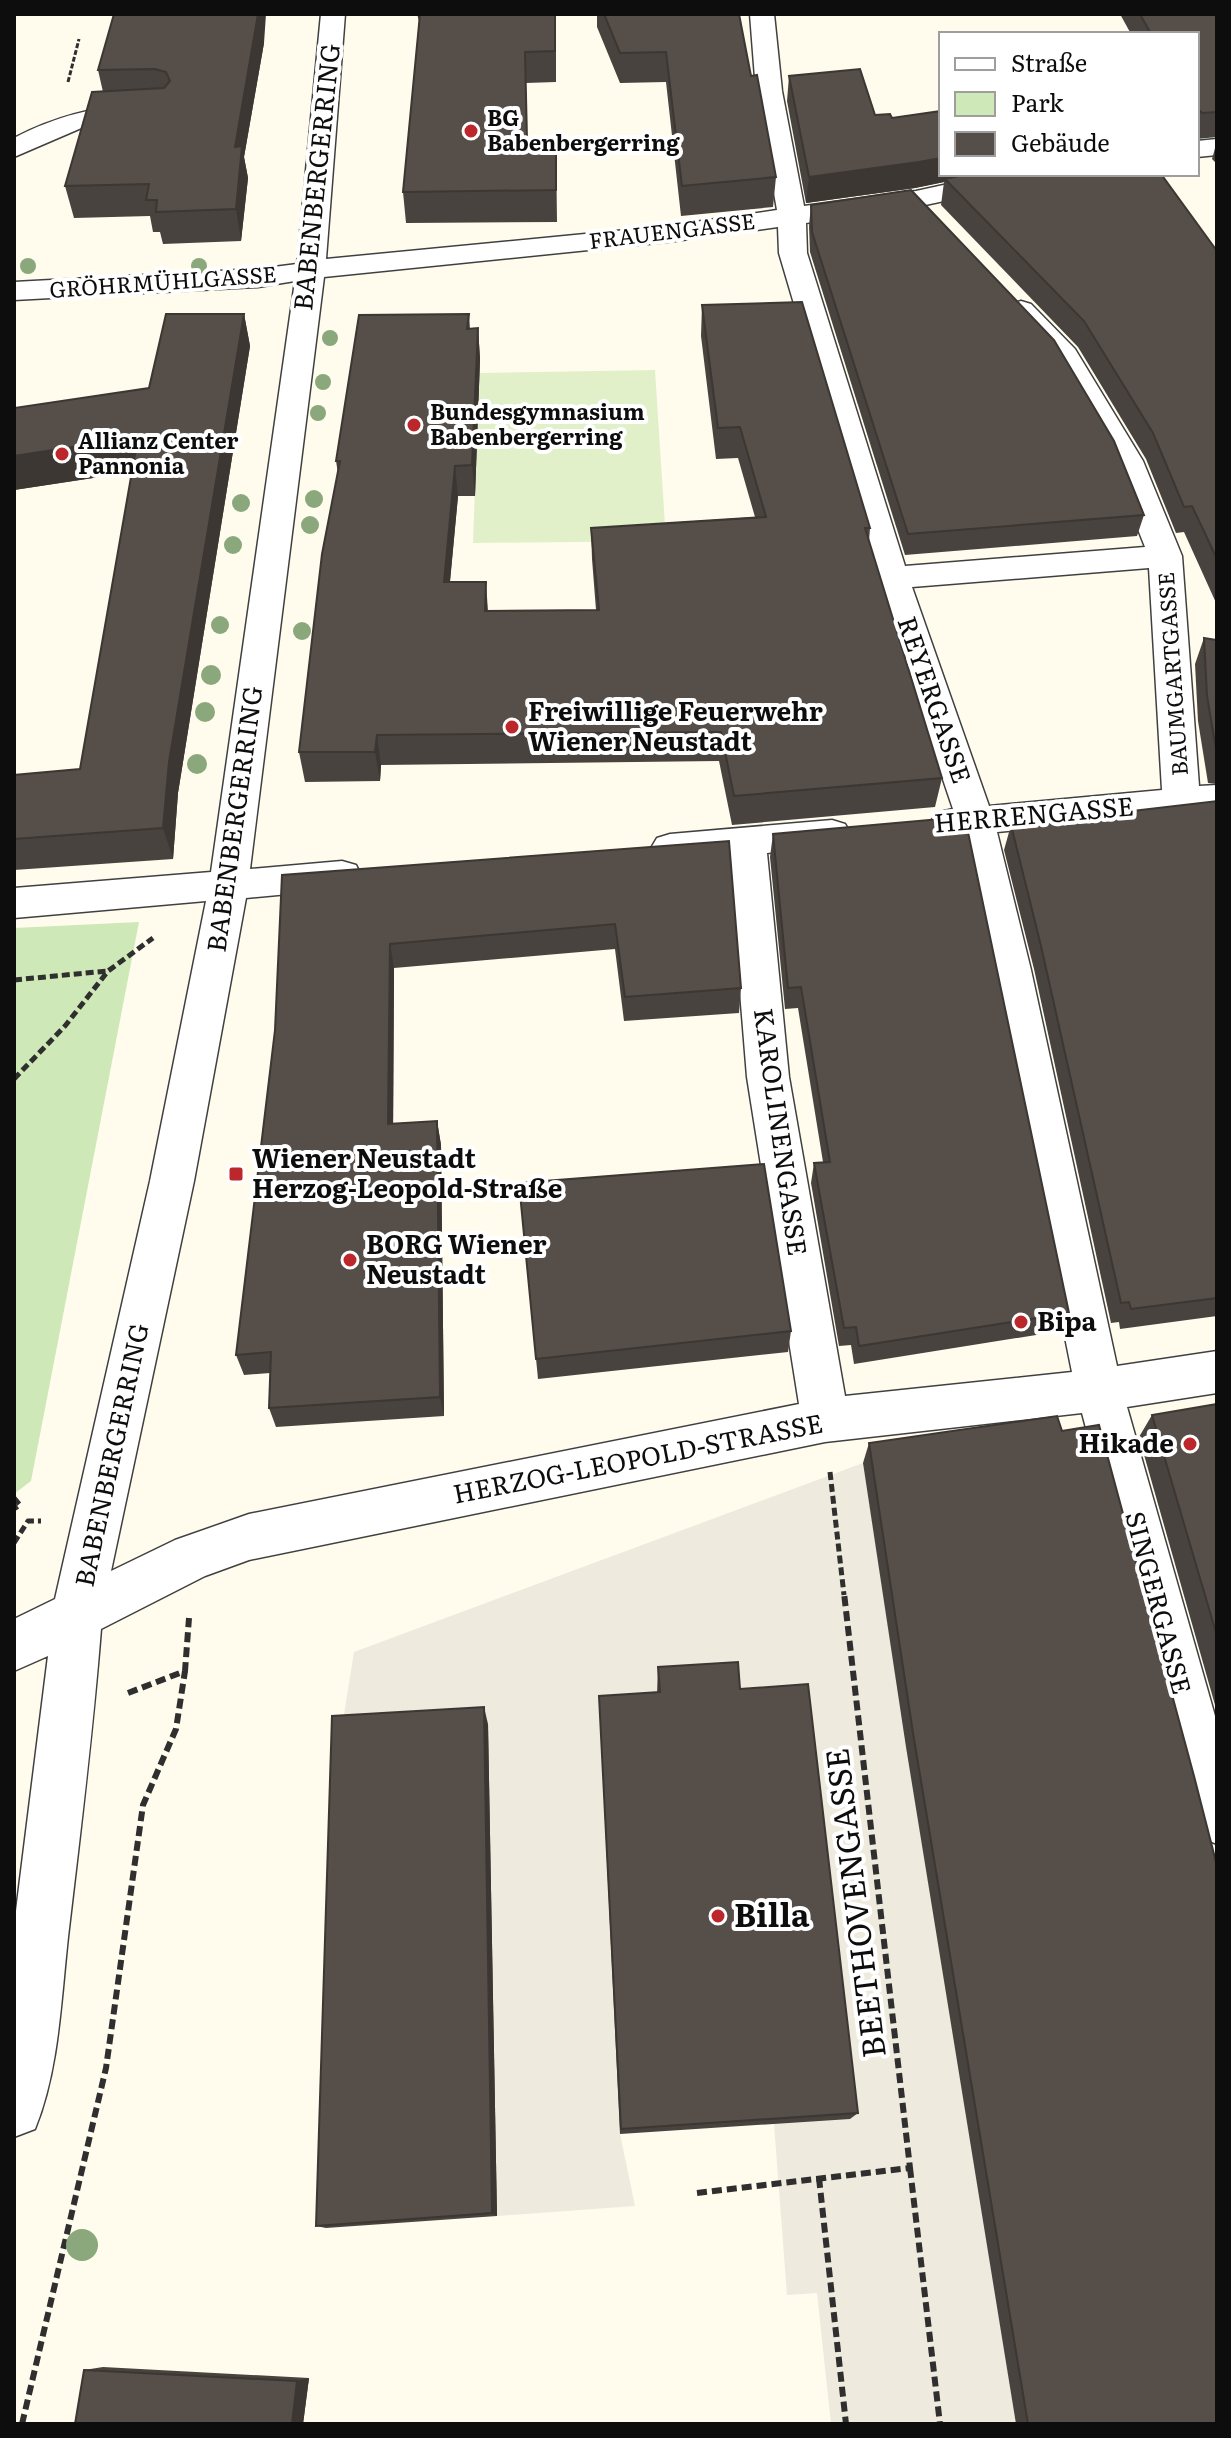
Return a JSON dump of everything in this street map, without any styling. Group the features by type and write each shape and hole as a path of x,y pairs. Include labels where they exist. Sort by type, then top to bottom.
{"street":[{"name":"BABENBERGERRING","path":"14,2108 31,2013 68,1717 77,1615 172,1181 229,884 311,270 333,14"},
{"name":"REYERGASSE","path":"764,14 769,91 792,215 793,253 892,578 976,821 1011,970 1099,1390"},
{"path":"14,149 57,126 95,113 161,111"},
{"name":"FRAUENGASSE","path":"311,270 366,262 667,234 792,215 926,210 1026,176"},
{"name":"GRÖHRMÜHLGASSE","path":"14,291 258,278 311,270"},
{"name":"BAUMGARTGASSE","path":"1000,288 1064,355 1127,461 1165,556 1199,799"},
{"path":"892,578 1165,556"},
{"name":"HERRENGASSE","path":"916,826 1199,799"},
{"path":"636,851 870,830"},
{"name":"KAROLINENGASSE","path":"747,842 768,1077 825,1420"},
{"path":"14,903 382,871"},
{"name":"HERZOG-LEOPOLD-STRASSE","path":"14,1646 192,1557 249,1537 825,1420 1099,1390 1217,1372"},
{"name":"SINGERGASSE","path":"1099,1390 1217,1817"}],"path":[{"path":"14,1079 65,1026 108,971 156,936 220,933"},
{"path":"14,980 108,971"},
{"name":"BEETHOVENGASSE","path":"825,1420 940,2424"},
{"path":"14,1498 20,1505 14,1509"},
{"path":"14,1543 28,1521 57,1521"},
{"path":"22,2424 106,2068 143,1805 176,1729 189,1616"},
{"path":"122,1695 185,1671"},
{"path":"697,2193 910,2168"},
{"path":"819,2178 846,2424"}],"green space":[{"path":"655,370 666,541 473,543 479,373"},
{"path":"139,922 31,1481 14,1494 14,928"}],"shaded area":[{"path":"863,1463 1016,2424 831,2424 817,2293 787,2295 774,2124 657,1685 658,1710 620,2134 635,2206 497,2216 488,1724 341,1733 354,1652"}],"building":[{"path":"114,14 258,14 235,147 242,146 236,209 156,212 157,200 146,200 149,184 65,186 92,92 164,88 170,81 166,72 155,69 98,70"},
{"path":"420,14 555,14 555,51 525,52 527,140 556,139 556,190 403,192"},
{"path":"604,14 739,14 751,76 757,75 776,177 682,186 666,52 620,53"},
{"path":"1140,14 1217,14 1217,112 1202,113 1199,110 1199,32 1150,32"},
{"path":"860,69 875,115 890,114 892,118 939,111 939,158 809,177 789,76"},
{"path":"959,176 1162,176 1217,251 1217,559 1192,506 1184,507 1153,433 1084,321 945,179"},
{"path":"911,190 1054,340 1114,441 1144,515 908,534 812,232 811,205"},
{"path":"802,302 870,528 865,528 942,778 734,796 721,732 377,735 375,752 299,752 322,554 340,461 336,461 359,315 469,314 467,329 478,328 472,465 455,466 444,582 486,582 485,611 599,610 591,528 766,517 740,427 718,428 702,305"},
{"path":"166,314 244,314 169,762 163,828 14,839 14,775 80,769 138,437 14,456 14,408 149,388"},
{"path":"1204,638 1217,640 1217,755 1207,696"},
{"path":"1217,801 1217,1298 1131,1309 1129,1302 1121,1303 1011,825"},
{"path":"951,818 955,833 968,832 1069,1313 859,1346 856,1327 844,1328 814,1163 830,1162 801,987 788,988 773,834"},
{"path":"729,841 741,988 625,997 615,924 390,944 388,1124 437,1121 440,1397 269,1408 271,1352 236,1355 275,1030 282,875"},
{"name":"BORG Wiener Neustadt","path":"764,1164 791,1331 536,1359 519,1183"},
{"path":"1217,1404 1217,1636 1152,1415"},
{"path":"1057,1416 1062,1431 1099,1425 1217,1866 1217,2424 1028,2424 913,1733 869,1443"},
{"name":"Billa","path":"738,1662 740,1689 808,1684 858,2113 621,2129 599,1696 660,1692 658,1667"},
{"path":"484,1707 492,2213 316,2226 332,1716"},
{"path":"84,2370 297,2381 292,2424 75,2424"}],"place":[{"name":"BG Babenbergerring","path":"471,131"},
{"name":"Bundesgymnasium Babenbergerring","path":"414,425"},
{"name":"Allianz Center Pannonia","path":"62,454"},
{"name":"Freiwillige Feuerwehr Wiener Neustadt","path":"512,727"},
{"name":"Wiener Neustadt Herzog-Leopold-Straße","path":"236,1174"},
{"name":"BORG Wiener Neustadt","path":"350,1260"},
{"name":"Bipa","path":"1021,1322"},
{"name":"Hikade","path":"1190,1444"},
{"name":"Billa","path":"718,1916"}]}
